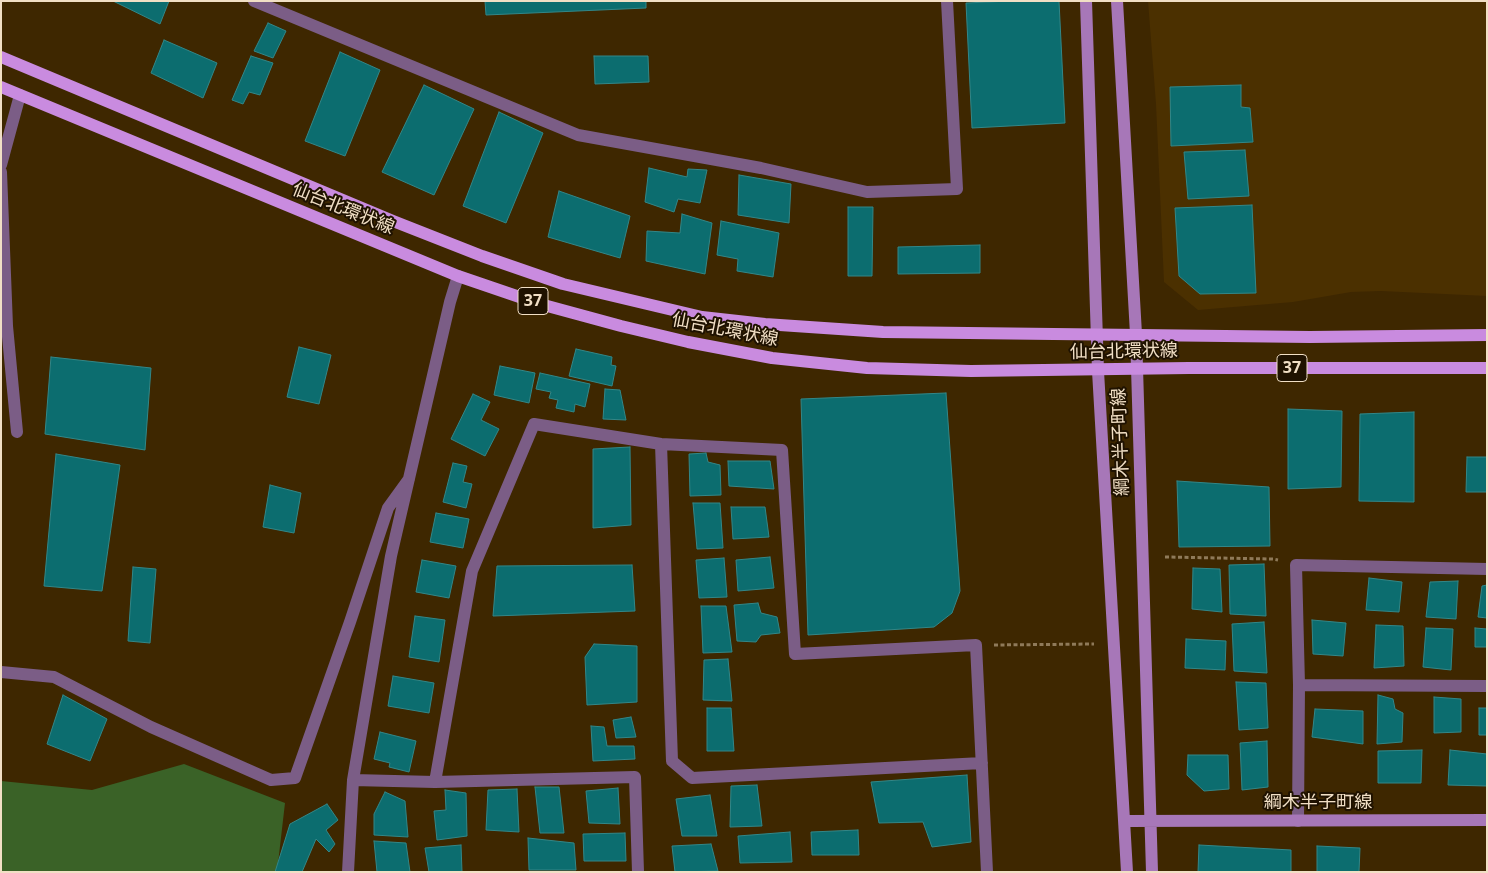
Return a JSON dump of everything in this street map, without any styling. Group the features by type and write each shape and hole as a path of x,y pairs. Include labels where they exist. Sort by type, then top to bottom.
{"main road":[{"name":"仙台北環状線","path":"1,57 473,252 563,284 702,318 883,332 1310,337 1487,335"},
{"name":"仙台北環状線","path":"1,87 458,276 540,304 621,326 688,342 772,358 867,368 980,371 1487,368"}],"street":[{"path":"254,1 578,135 761,168 867,192 957,189 947,1"},
{"path":"1086,1 1098,371 1127,872"},
{"name":"綱木半子町線","path":"1117,1 1136,334 1152,872"},
{"path":"1,165 20,95"},
{"path":"1,172 7,326 17,432"},
{"path":"348,872 353,780 391,556 450,302 458,276"},
{"path":"435,782 472,571 534,424 661,444 782,450 795,654 976,645 987,872"},
{"path":"661,444 672,761 692,778 982,763"},
{"path":"1,672 54,677 151,726 271,780 295,778 388,508 409,479"},
{"path":"1298,821 1299,685 1296,565 1487,569"},
{"path":"1299,685 1487,686"},
{"path":"353,780 435,782 635,777 638,872"},
{"name":"綱木半子町線","path":"1125,821 1487,820"}],"path":[{"path":"1165,557 1273,559 1296,565"},
{"path":"976,645 1094,644"}],"shaded area":[{"path":"1148,1 1487,1 1487,296 1381,291 1351,292 1293,302 1198,310 1164,282 1156,104"}],"green space":[{"path":"184,764 285,803 277,872 1,872 1,781 92,790"}],"building":[{"path":"113,1 169,1 160,24"},
{"path":"485,1 646,1 646,8 486,15"},
{"path":"1059,1 1065,123 972,128 966,3"},
{"path":"268,23 286,31 273,58 254,51"},
{"path":"164,40 217,63 203,98 151,73"},
{"path":"340,52 380,70 345,156 305,141"},
{"path":"251,56 273,63 260,95 249,92 243,104 232,100"},
{"path":"594,56 648,56 649,82 595,84"},
{"path":"424,85 474,109 434,195 382,172"},
{"path":"1241,85 1241,107 1250,108 1253,142 1171,146 1170,87"},
{"path":"499,112 543,133 506,223 463,206"},
{"path":"1245,150 1249,196 1188,199 1184,152"},
{"path":"649,168 687,177 688,169 707,170 700,203 678,199 674,212 645,202"},
{"path":"739,175 791,184 789,223 738,215"},
{"path":"559,191 630,216 620,258 548,237"},
{"path":"1252,205 1256,293 1200,294 1179,276 1175,208"},
{"path":"848,207 873,207 872,276 848,276"},
{"path":"682,214 712,223 705,274 646,261 647,231 680,233"},
{"path":"721,221 779,233 773,277 737,271 738,259 717,255"},
{"path":"980,245 980,273 898,274 898,247"},
{"path":"299,347 331,355 319,404 287,397"},
{"path":"576,349 612,357 611,365 616,366 612,386 569,376"},
{"path":"51,357 151,368 145,450 45,434"},
{"path":"500,366 535,373 529,403 494,395"},
{"path":"540,373 590,384 585,407 575,404 574,412 556,408 558,400 549,398 551,392 536,389"},
{"path":"605,389 620,390 626,420 603,419"},
{"path":"946,393 960,591 952,613 934,627 808,635 801,399"},
{"path":"473,394 490,402 481,420 499,429 485,456 451,439"},
{"path":"1288,409 1342,411 1341,487 1288,489"},
{"path":"1414,412 1414,502 1359,501 1360,414"},
{"path":"630,447 631,525 593,528 593,449"},
{"path":"706,453 708,462 720,465 721,495 690,496 689,454"},
{"path":"56,454 120,465 102,591 44,586"},
{"path":"1467,457 1487,457 1487,492 1466,492"},
{"path":"728,461 770,461 774,489 729,486"},
{"path":"453,463 467,466 463,482 472,484 466,508 443,502"},
{"path":"1177,481 1269,487 1270,546 1179,547"},
{"path":"270,485 301,493 294,533 263,527"},
{"path":"693,503 720,503 723,548 697,549"},
{"path":"731,507 765,507 769,537 733,539"},
{"path":"436,513 469,519 463,548 430,542"},
{"path":"770,557 774,588 738,591 736,560"},
{"path":"724,558 727,597 699,598 696,560"},
{"path":"422,560 456,566 449,598 416,592"},
{"path":"1264,564 1266,616 1230,614 1229,565"},
{"path":"632,565 635,611 493,616 497,566"},
{"path":"133,567 156,569 150,643 128,641"},
{"path":"1193,568 1220,569 1222,612 1192,609"},
{"path":"1369,578 1402,582 1399,612 1366,610"},
{"path":"1458,581 1456,619 1426,617 1430,582"},
{"path":"1487,585 1487,618 1478,617 1482,586"},
{"path":"758,603 761,613 777,617 780,633 761,635 756,642 737,641 734,605"},
{"path":"701,606 726,606 732,652 703,653"},
{"path":"415,616 445,620 439,662 409,657"},
{"path":"1312,620 1346,623 1343,656 1313,654"},
{"path":"1264,622 1267,673 1234,671 1232,624"},
{"path":"1376,625 1403,626 1404,666 1374,668"},
{"path":"1426,628 1453,629 1451,670 1423,667"},
{"path":"1475,628 1487,629 1487,647 1475,647"},
{"path":"1186,639 1226,641 1225,670 1185,668"},
{"path":"594,644 637,646 637,702 587,705 585,657"},
{"path":"728,659 732,701 703,700 704,660"},
{"path":"393,676 434,683 429,713 388,706"},
{"path":"1236,682 1266,683 1268,728 1239,730"},
{"path":"63,695 107,719 90,761 47,744"},
{"path":"1378,695 1393,699 1395,709 1403,713 1402,742 1377,744"},
{"path":"1434,697 1461,699 1461,732 1434,733"},
{"path":"707,708 731,708 734,751 707,751"},
{"path":"1479,708 1487,708 1487,735 1479,735"},
{"path":"1315,709 1363,711 1363,744 1312,737"},
{"path":"631,717 636,737 616,738 613,720"},
{"path":"591,726 604,727 607,746 634,746 635,759 593,761"},
{"path":"380,732 416,741 409,772 389,767 390,763 374,759"},
{"path":"1267,741 1268,787 1242,790 1240,743"},
{"path":"1422,750 1421,783 1378,783 1378,751"},
{"path":"1450,750 1487,754 1487,786 1448,785"},
{"path":"1188,755 1228,755 1229,789 1204,791 1187,775"},
{"path":"967,775 971,842 932,847 923,822 879,823 871,782"},
{"path":"757,785 762,826 730,827 731,786"},
{"path":"535,787 559,787 564,833 540,833"},
{"path":"618,788 620,824 589,823 586,791"},
{"path":"517,789 519,832 486,830 488,790"},
{"path":"445,790 466,793 467,836 437,840 434,811 446,810"},
{"path":"385,792 405,801 408,837 374,835 374,814"},
{"path":"710,795 717,836 682,836 676,799"},
{"path":"327,804 338,820 326,830 335,844 329,852 316,839 302,872 275,872 290,824"},
{"path":"858,830 859,855 812,855 811,832"},
{"path":"790,832 792,862 740,863 738,836"},
{"path":"625,833 626,861 584,861 583,834"},
{"path":"528,838 574,843 576,870 529,870"},
{"path":"374,841 406,843 410,872 377,872"},
{"path":"711,844 718,871 675,872 672,846"},
{"path":"461,845 462,872 429,872 425,848"},
{"path":"1199,845 1291,850 1291,872 1198,872"},
{"path":"1317,846 1360,848 1359,872 1317,872"}]}
